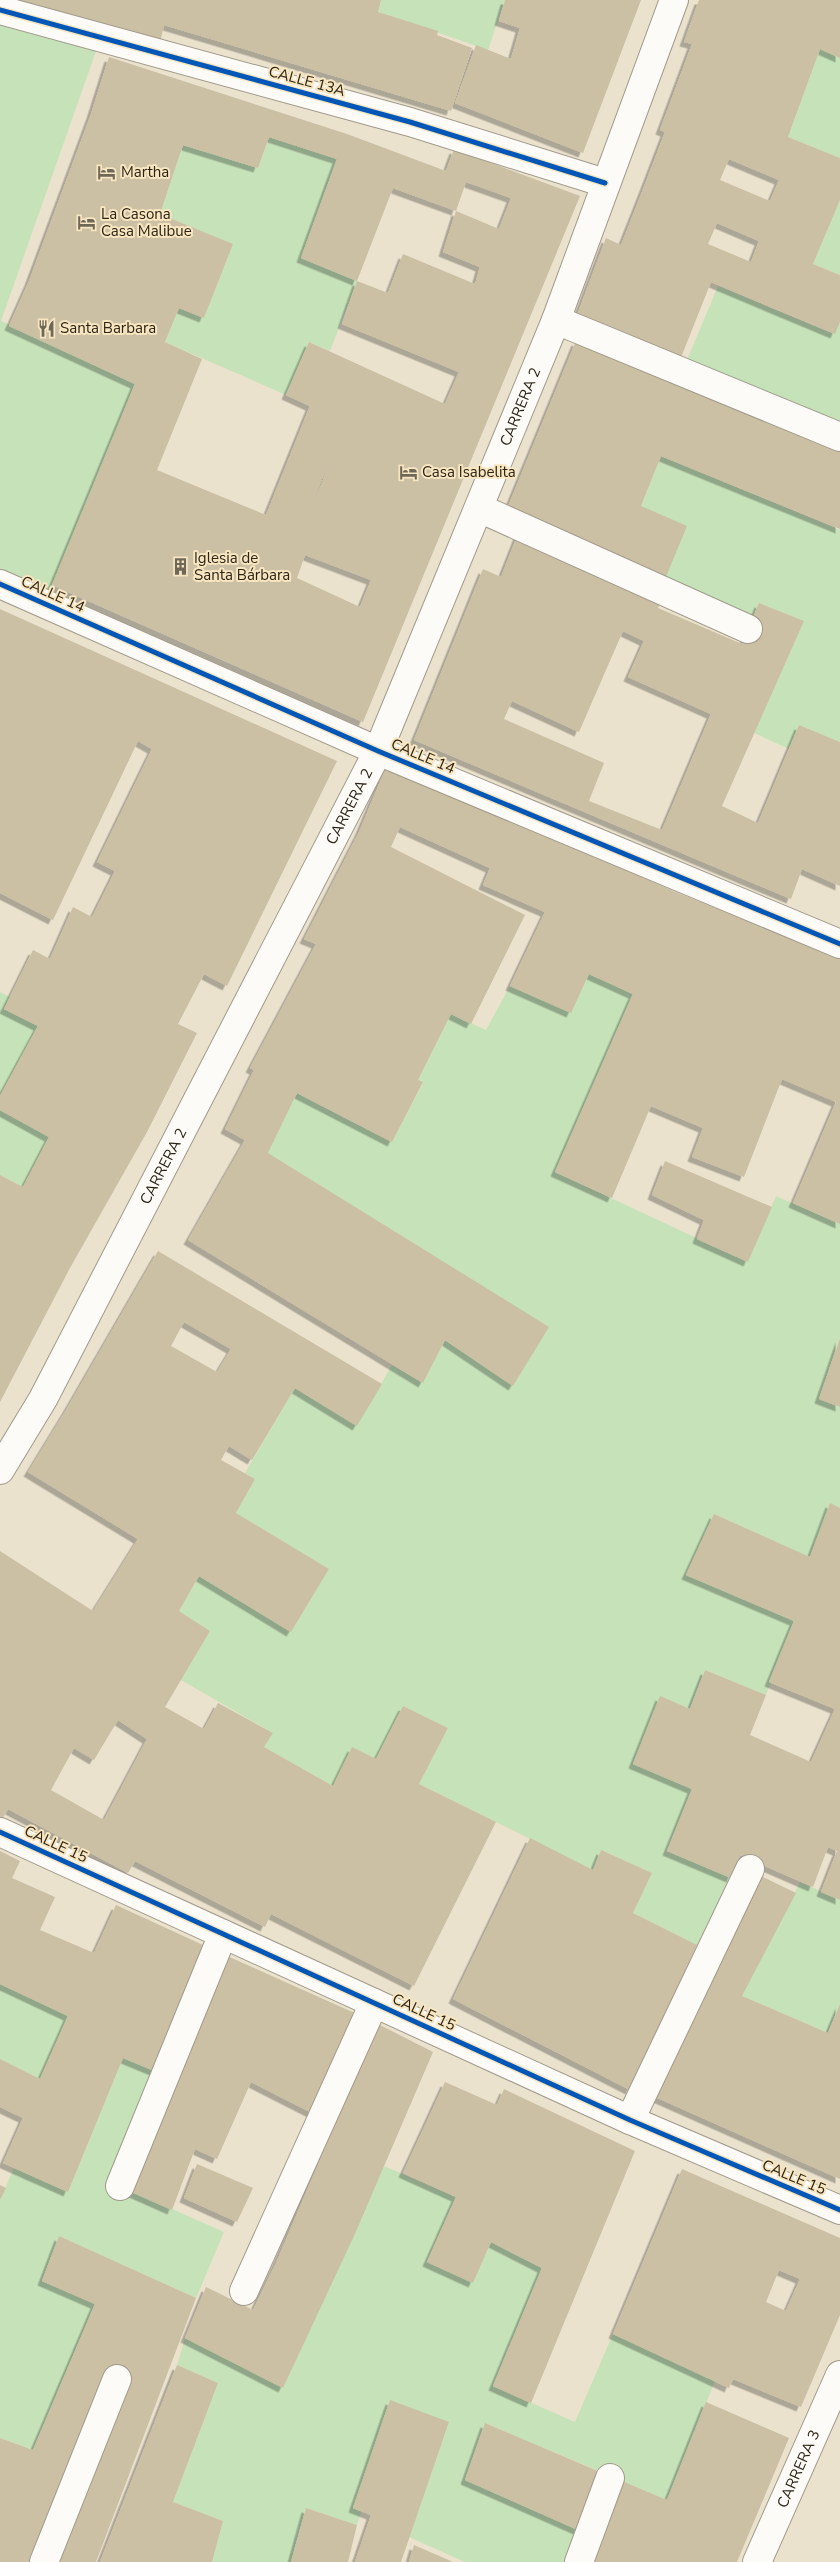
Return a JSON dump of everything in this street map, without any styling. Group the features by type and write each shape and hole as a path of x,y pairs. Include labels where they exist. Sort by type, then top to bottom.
{"street":[{"name":"CARRERA 2","path":"0,1470 43,1399 378,751 556,320 674,0"},
{"name":"CALLE 13A","path":"0,10 410,122 605,183"},
{"path":"556,320 840,437"},
{"path":"479,508 748,629"},
{"name":"CALLE 14","path":"0,584 378,751 840,944"},
{"name":"CALLE 15","path":"0,1832 630,2120 840,2210"},
{"path":"630,2120 750,1869"},
{"path":"120,2186 223,1934"},
{"path":"244,2291 374,2004"},
{"name":"CARRERA 3","path":"757,2562 840,2375"},
{"path":"44,2562 117,2379"},
{"path":"579,2562 610,2478"}],"green space":[{"path":"381,0 505,0 488,50 378,12"},
{"path":"0,10 101,37 1,321 135,384 45,604 0,584"},
{"path":"820,49 840,58 840,158 788,137"},
{"path":"269,137 337,159 301,258 357,281 330,351 309,342 286,395 165,342 179,308 204,318 233,244 160,214 183,145 258,168"},
{"path":"840,200 840,275 813,264"},
{"path":"718,286 834,334 840,322 840,437 682,372"},
{"path":"661,456 840,530 840,742 799,725 789,749 754,733 804,621 759,603 753,618 665,579 641,506"},
{"path":"589,974 633,994 555,1172 748,1262 776,1196 840,1224 840,1337 819,1399 840,1407 840,1508 830,1504 810,1557 714,1514 686,1575 794,1621 766,1695 705,1670 690,1709 660,1697 633,1764 692,1789 667,1851 731,1878 697,1945 633,1913 652,1873 601,1850 593,1870 419,1784 448,1728 403,1706 376,1759 352,1748 333,1786 264,1747 273,1733 181,1680 210,1631 179,1611 199,1576 291,1632 329,1569 236,1513 255,1479 245,1473 295,1388 357,1426 392,1365 423,1383 445,1340 513,1386 548,1327 268,1153 297,1093 392,1142 423,1083 418,1080 451,1014 486,1030 510,986 571,1012"},
{"path":"0,992 10,997 4,1009 38,1026 0,1096"},
{"path":"0,1110 49,1137 23,1187 0,1175"},
{"path":"800,1882 840,1900 840,2004 828,2033 742,1996"},
{"path":"0,1984 68,2016 40,2079 0,2059"},
{"path":"123,2058 166,2073 120,2186 224,2232 196,2298 59,2236 42,2281 95,2304 33,2450 0,2438 0,2200 14,2168 68,2192"},
{"path":"384,2166 456,2197 427,2262 473,2283 491,2242 542,2268 493,2386 575,2422 613,2334 715,2381 667,2500 485,2423 465,2480 578,2530 566,2562 465,2562 409,2537 449,2423 391,2401 353,2508 361,2512 357,2525 306,2508 291,2562 212,2562 223,2521 173,2502 218,2383 177,2365 185,2338 283,2388"}],"building":[{"path":"17,0 381,0 378,12 438,31 437,35 472,48 451,111 164,25 160,43"},
{"path":"505,0 641,0 583,153 455,103 476,45 511,59 520,28 499,21"},
{"path":"699,0 840,0 840,58 820,49 788,137 840,158 840,200 813,264 840,275 840,322 835,334 711,282 680,360 576,318 606,238 621,245 642,192 665,132 660,130 692,44 684,42","holes":["729,159 779,180 770,201 720,180","717,223 759,241 751,262 708,244"]},
{"path":"109,57 347,134 446,171 454,149 580,196 363,722 52,585 135,384 9,326 29,281 91,114","holes":["269,137 337,159 301,258 357,281 342,324 459,372 445,404 309,342 286,395 310,406 266,515 157,470 202,359 165,342 179,308 204,318 233,244 160,214 183,145 258,168","466,182 511,198 499,229 456,211","393,188 456,211 443,252 480,267 475,284 403,254 388,293 357,281","333,451 322,483 311,507","305,555 371,580 360,607 297,578"]},
{"path":"576,341 840,450 840,529 661,456 641,506 687,526 665,579 507,509"},
{"path":"518,534 662,598 658,608 742,644 759,603 804,621 722,806 758,823 799,725 840,742 840,886 802,869 791,899 414,740 483,569 501,577","holes":["623,631 644,641 628,677 711,714 662,830 589,801 604,763 504,719 512,701 579,732"]},
{"path":"0,609 337,761 227,986 204,974 178,1024 197,1033 147,1132 70,1268 0,1402 0,1175 23,1187 49,1137 0,1110 0,1096 38,1026 4,1009 33,950 50,959 73,907 92,917 115,871 97,862 152,749 138,741 53,920 0,893"},
{"path":"387,765 678,893 840,958 840,1224 793,1203 836,1102 782,1079 744,1177 692,1157 703,1128 651,1106 612,1198 555,1172 633,994 589,974 571,1013 510,986 545,912 483,885 490,868 400,827 391,847 525,915 471,1024 451,1014 418,1080 423,1082 392,1142 297,1093 268,1153 549,1327 513,1386 445,1340 423,1383 188,1240 245,1140 225,1129 254,1070 250,1068 316,944 304,939 359,832"},
{"path":"665,1161 772,1207 748,1262 697,1239 704,1220 652,1195"},
{"path":"158,1251 382,1384 357,1426 295,1388 252,1460 229,1446 221,1460 255,1479 236,1513 329,1569 291,1632 199,1576 179,1611 210,1631 165,1707 204,1729 218,1703 273,1733 264,1747 333,1786 352,1747 376,1759 403,1706 448,1728 419,1784 496,1822 414,1986 271,1914 265,1927 135,1861 128,1873 8,1809 2,1820 0,1819 0,1551 93,1611 138,1539 28,1472","holes":["184,1322 231,1349 217,1372 171,1346","118,1720 147,1739 104,1820 51,1790 74,1748 94,1760"]},
{"path":"840,1338 840,1407 819,1399"},
{"path":"830,1503 840,1508 840,1900 821,1892 837,1851 828,1847 813,1887 740,1855 731,1878 667,1851 692,1789 633,1764 660,1696 690,1709 705,1670 766,1695 750,1735 811,1762 835,1709 769,1682 794,1621 686,1575 714,1514 810,1557"},
{"path":"530,1838 593,1870 601,1850 652,1873 633,1913 697,1945 630,2090 453,1999"},
{"path":"0,1851 20,1861 12,1878 55,1897 40,1930 94,1953 116,1905 216,1951 164,2075 123,2058 68,2192 3,2163 23,2118 0,2107 0,2059 40,2079 68,2016 0,1984"},
{"path":"757,1874 796,1893 742,1996 828,2033 840,2004 840,2179 653,2096"},
{"path":"225,1955 359,2015 314,2114 251,2082 217,2159 195,2149 172,2210 129,2191"},
{"path":"378,2024 433,2052 354,2236 283,2388 185,2338 206,2287 253,2310 276,2263"},
{"path":"445,2082 497,2105 504,2089 635,2151 531,2403 493,2386 542,2268 491,2242 473,2283 427,2262 456,2197 403,2173"},
{"path":"197,2164 253,2188 237,2222 184,2198"},
{"path":"682,2169 840,2238 840,2315 801,2407 733,2379 729,2388 613,2334","holes":["779,2270 800,2279 786,2311 766,2302"]},
{"path":"0,2185 6,2188 0,2200"},
{"path":"59,2236 196,2298 96,2562 0,2562 0,2438 33,2450 95,2304 42,2281"},
{"path":"177,2365 218,2383 173,2502 223,2521 212,2562 100,2562"},
{"path":"390,2400 449,2422 401,2562 355,2562 371,2515 353,2508"},
{"path":"706,2402 789,2438 737,2562 593,2562 622,2481 667,2500"},
{"path":"485,2423 600,2472 578,2530 465,2480"},
{"path":"306,2508 357,2525 348,2562 291,2562"},
{"path":"414,2545 453,2562 409,2562"}],"cycle path":[{"path":"0,10 410,122 605,183"},
{"path":"0,584 378,751 840,944"},
{"path":"0,1832 630,2120 840,2210"}],"place":[{"name":"Martha","path":"107,172"},
{"name":"La Casona Casa Malibue","path":"87,223"},
{"name":"Santa Barbara","path":"46,328"},
{"name":"Casa Isabelita","path":"408,472"},
{"name":"Iglesia de Santa Bárbara","path":"180,567"}]}
